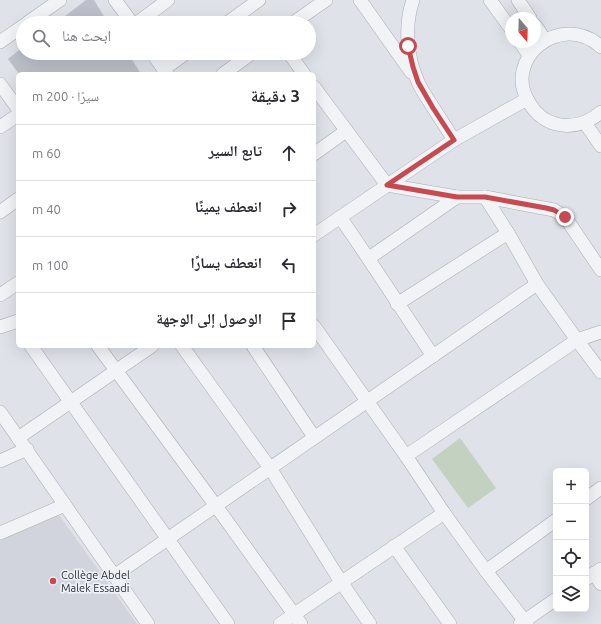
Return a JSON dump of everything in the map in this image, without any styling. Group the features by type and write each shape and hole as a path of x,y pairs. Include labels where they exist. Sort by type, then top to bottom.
{"street":[{"path":"37,16 60,0"},
{"path":"115,0 127,16"},
{"path":"146,16 168,0"},
{"path":"303,16 326,0"},
{"path":"360,0 418,82 454,140"},
{"path":"413,0 408,28 408,46 418,82"},
{"path":"490,0 505,21"},
{"path":"518,0 526,12"},
{"path":"236,16 255,1"},
{"path":"0,42 16,31"},
{"path":"541,34 545,40"},
{"path":"601,47 591,40 578,35 558,35 545,40 536,47 529,55 523,75 523,88 534,112 553,123 572,126 585,123 601,113"},
{"path":"524,48 529,55"},
{"path":"157,60 165,72 178,60"},
{"path":"226,72 242,60"},
{"path":"294,60 303,72"},
{"path":"0,84 16,106"},
{"path":"316,90 387,185 457,197 485,197 554,210 565,217 601,270"},
{"path":"316,234 454,140 527,99"},
{"path":"0,128 16,116"},
{"path":"585,123 601,146"},
{"path":"316,153 346,131"},
{"path":"369,258 457,197"},
{"path":"485,197 508,232 537,284 601,372"},
{"path":"0,212 16,200"},
{"path":"340,217 369,258 397,304 433,356"},
{"path":"397,304 508,232"},
{"path":"0,295 16,284"},
{"path":"114,576 537,284"},
{"path":"0,328 16,323"},
{"path":"316,329 406,456 444,513 524,623 553,601"},
{"path":"406,456 577,340 601,332"},
{"path":"32,348 228,624"},
{"path":"99,348 297,619"},
{"path":"18,438 149,348"},
{"path":"183,348 270,468 341,582 370,624"},
{"path":"254,348 314,437"},
{"path":"0,412 148,624"},
{"path":"0,461 27,450"},
{"path":"589,497 601,488"},
{"path":"0,533 65,505"},
{"path":"280,624 297,619 341,582 444,513"},
{"path":"486,571 553,522"},
{"path":"394,546 450,624"}],"shaded area":[{"name":"Collège Abdel Malek Essaadi","path":"59,515 137,624 0,624 0,538"}],"green space":[{"path":"460,438 496,488 468,508 432,459"}],"building":[{"path":"86,0 94,0 104,16 65,16"},
{"path":"16,53 16,60 132,60 140,72 18,72 8,59"}],"place":[{"name":"Collège Abdel Malek Essaadi","path":"53,581"}],"route":[{"path":"408,46 418,82 454,140 387,185 457,197 485,197 546,208 554,210 565,217"}]}
